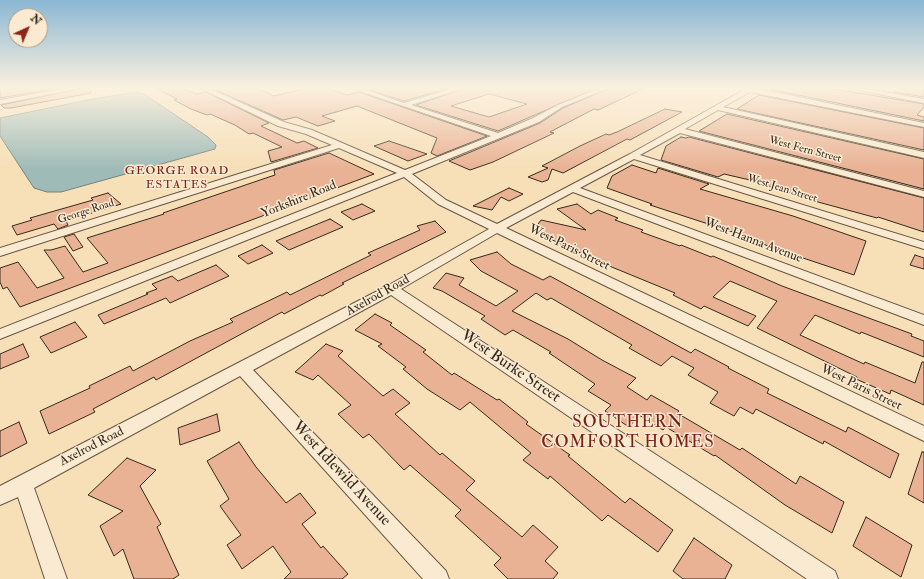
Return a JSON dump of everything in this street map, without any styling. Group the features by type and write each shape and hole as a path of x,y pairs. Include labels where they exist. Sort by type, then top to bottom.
{"street":[{"name":"West Paris Street","path":"262,115 281,124 309,132 405,173 442,202 924,434"},
{"path":"433,115 498,136"},
{"name":"Yorkshire Road","path":"0,334 498,136 545,115"},
{"name":"Axelrod Road","path":"0,496 392,289 496,229 633,156 706,115"},
{"path":"749,115 924,155"},
{"path":"876,115 924,125"},
{"name":"West Fern Street","path":"679,130 924,194"},
{"name":"George Road","path":"0,252 339,145"},
{"name":"West Jean Street","path":"633,156 924,246"},
{"name":"West Hanna Avenue","path":"571,188 924,320"},
{"name":"West Burke Street","path":"392,289 827,579"},
{"name":"West Idlewild Avenue","path":"243,369 438,579"},
{"path":"23,483 56,579"}],"water":[{"path":"15,115 175,115 208,137 216,145 215,149 61,192 47,192 34,188 0,136 0,118"}],"building":[{"path":"212,115 253,115 269,123 261,126 297,143 304,141 318,148 271,162 268,151 282,147 253,133 249,134 235,125"},
{"path":"272,115 325,115 322,116 335,121 318,126 296,117 283,120"},
{"path":"380,115 426,115 487,136 437,156 431,153 437,138"},
{"path":"448,115 482,115 489,117 495,115 535,115 498,131"},
{"path":"552,115 582,115 550,132 554,133 493,162 470,170 449,161 540,123"},
{"path":"652,115 676,115 563,173 552,169 548,180 542,182 528,177 548,168 542,166 580,146 606,134 609,135"},
{"path":"725,115 731,115 924,159 924,189 699,131"},
{"path":"764,115 859,115 924,128 924,150"},
{"path":"895,115 917,115 924,117 924,121"},
{"path":"681,137 689,137 924,198 924,232 878,217 877,218 818,202 750,180 724,174 718,177 661,160 666,146"},
{"path":"389,141 427,154 408,161 374,146"},
{"path":"329,153 374,174 20,307 7,287 3,289 0,282 0,268 18,262 37,288 64,278 44,250 51,250 65,246 83,272 108,263 87,238 164,214 163,213 275,175 274,170"},
{"path":"632,165 656,173 658,168 709,184 700,189 793,216 866,241 854,275 803,258 802,260 739,234 650,205 652,204 607,188 612,176"},
{"path":"509,188 523,194 509,201 501,197 492,210 473,206"},
{"path":"108,193 121,204 66,221 68,225 58,229 54,224 17,235 12,226 32,220 30,218 93,200 91,198"},
{"path":"362,204 375,211 353,220 341,212"},
{"path":"577,204 591,214 598,210 618,218 615,220 643,230 641,232 680,246 681,245 711,257 713,256 782,286 912,334 911,336 924,341 924,357 861,332 860,334 815,315 800,335 864,364 865,362 915,383 922,362 924,362 924,405 891,390 890,394 856,379 857,377 757,328 777,301 730,281 713,297 756,316 748,326 704,306 701,309 673,295 675,293 602,263 533,231 541,220 586,230 557,209"},
{"path":"330,219 343,227 289,250 276,241"},
{"path":"435,221 446,232 342,283 344,284 322,296 320,295 284,314 282,312 156,380 154,377 93,409 95,412 49,434 40,411 90,388 89,386 130,366 133,371 190,341 233,322 230,319 287,292 290,295 371,255 368,253 420,230 417,226"},
{"path":"74,234 83,247 73,251 64,237"},
{"path":"262,245 273,253 248,264 238,256"},
{"path":"497,252 511,264 543,280 550,276 691,353 695,349 769,389 767,393 846,432 848,427 899,454 890,478 824,441 823,444 756,409 753,414 740,407 734,416 710,403 718,392 688,375 694,368 672,356 661,366 629,348 632,345 551,298 547,300 536,293 512,311 568,339 602,360 636,378 627,387 647,400 651,395 679,411 677,413 740,450 742,448 796,484 800,476 844,502 832,533 785,505 715,455 714,456 666,427 663,430 639,415 629,427 605,411 611,405 588,391 595,384 549,353 551,352 513,330 505,335 481,319 485,316 442,291 433,288 446,273 464,278 459,285 496,306 518,291 481,271 470,260"},
{"path":"915,255 924,258 924,269 910,265"},
{"path":"216,265 229,276 170,303 166,298 104,324 98,315 157,289 152,284 172,276 178,281"},
{"path":"375,314 392,323 390,325 426,350 423,352 452,375 454,373 497,400 499,399 528,422 526,424 570,455 568,456 625,503 630,498 673,530 658,552 608,515 602,521 550,476 548,479 523,460 531,453 470,402 460,410 427,389 403,369 406,367 378,346 382,344 355,330"},
{"path":"75,322 87,337 51,353 40,337"},
{"path":"23,344 29,357 0,369 0,354"},
{"path":"326,344 343,351 338,356 383,396 393,389 410,403 395,414 440,455 442,453 475,481 466,490 522,537 533,525 558,547 545,561 558,573 553,579 508,579 494,565 501,558 455,516 461,510 410,465 404,470 369,434 363,438 338,414 351,405 318,375 313,380 295,372"},
{"path":"217,414 220,431 180,445 178,428"},
{"path":"19,422 27,443 0,457 0,431"},
{"path":"239,442 256,467 286,503 300,493 316,513 302,524 321,548 323,546 348,574 342,579 284,579 291,572 273,546 242,569 227,545 241,535 220,506 229,499 207,461"},
{"path":"922,452 924,452 924,503 908,494"},
{"path":"127,458 156,470 140,486 161,524 157,527 179,575 173,579 134,579 123,549 114,556 100,526 123,511 88,495"},
{"path":"866,517 912,545 901,577 853,546"},
{"path":"694,538 732,565 725,579 683,579 673,571"}],"district":[{"name":"GEORGE ROAD ESTATES","path":"177,178"},
{"name":"SOUTHERN COMFORT HOMES","path":"628,433"}]}
